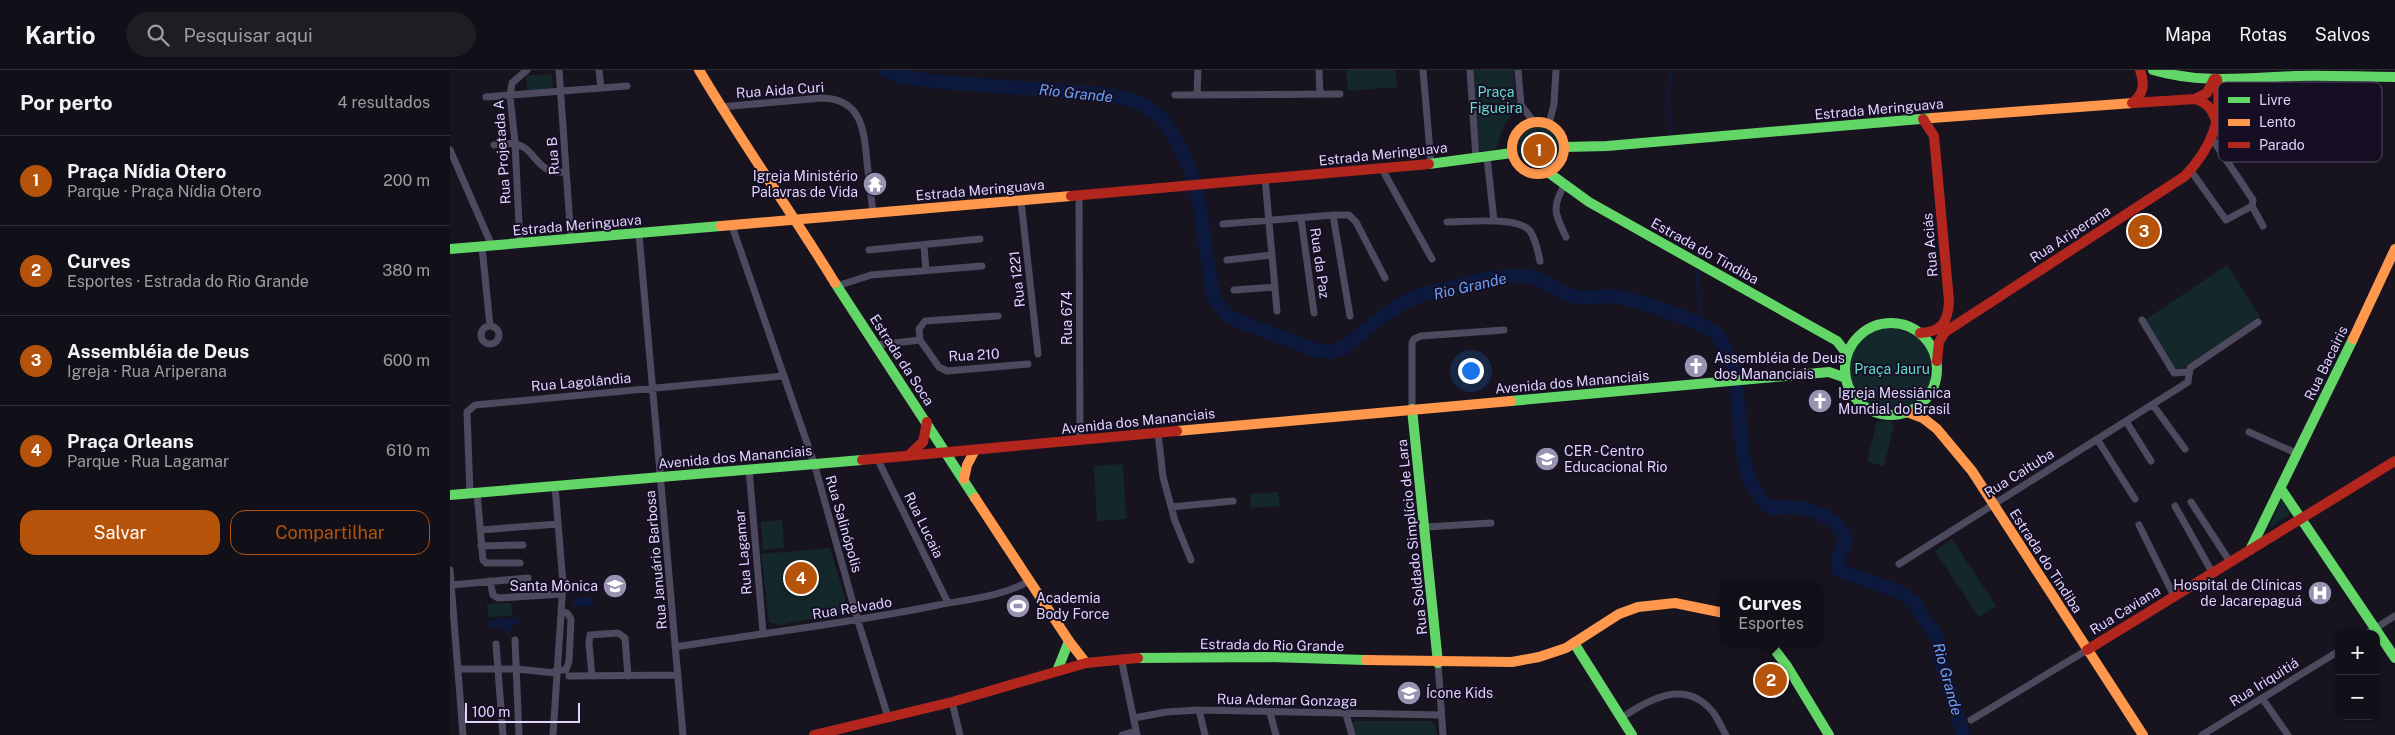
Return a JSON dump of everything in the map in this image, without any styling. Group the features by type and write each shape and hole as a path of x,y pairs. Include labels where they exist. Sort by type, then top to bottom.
{"street":[{"path":"510,92 514,80 527,70"},
{"name":"Rua B","path":"559,70 571,240"},
{"path":"599,70 601,88"},
{"name":"Estrada da Soca","path":"698,70 720,107 797,220 837,286 1029,581 1069,641 1086,662"},
{"path":"1197,94 1198,70"},
{"path":"1319,70 1320,94"},
{"path":"1423,70 1431,163"},
{"path":"1470,70 1476,158"},
{"path":"1518,70 1521,105 1534,122"},
{"path":"1549,124 1554,104 1556,70"},
{"path":"2131,104 2142,93 2144,85 2140,70"},
{"path":"2153,70 2194,74 2215,79 2321,73 2395,77"},
{"path":"2195,99 2207,92 2215,79"},
{"name":"Rua Ariperana","path":"2215,79 2218,88"},
{"path":"486,97 510,92 627,86"},
{"name":"Rua Projetada A","path":"510,92 515,143 520,244"},
{"path":"1176,95 1340,94"},
{"name":"Rua Aida Curi","path":"720,107 822,98 833,98 844,103 854,111 864,132 872,213"},
{"path":"2195,99 2203,101 2212,109 2216,125"},
{"name":"Estrada Meringuava","path":"1564,147 1607,146 2061,107 2195,99"},
{"name":"Rua Ariperana","path":"1937,361 1939,342 1942,337 1974,312 2191,171 2213,140 2218,114"},
{"path":"1934,136 1944,118"},
{"name":"Rua Aciás","path":"1920,333 1935,332 1941,328 1947,319 1949,300 1934,136 1924,119"},
{"name":"Rua Ariperana","path":"2216,125 2218,121"},
{"path":"1534,122 1549,124 1557,130 1562,138 1564,147 1562,160 1558,166 1549,172 1540,175 1530,174 1515,162 1512,153 1512,143 1516,133 1524,126 1534,122"},
{"path":"2213,140 2218,148"},
{"path":"494,144 515,143 547,170 566,172"},
{"path":"450,150 487,246 490,326"},
{"name":"Estrada Meringuava","path":"450,249 639,234 698,226 732,226 1217,184 1265,178 1382,169 1512,153"},
{"path":"1487,157 1494,221"},
{"path":"2228,162 2253,200 2252,206 2263,226"},
{"path":"1558,166 1564,183 1554,206 1566,237"},
{"path":"1382,169 1432,259"},
{"path":"2191,171 2226,220 2252,206"},
{"name":"Estrada do Tindiba","path":"1549,172 1589,202 1837,341 1846,357"},
{"path":"1265,178 1277,312"},
{"name":"Rua 674","path":"1079,195 1080,441"},
{"name":"Rua 1221","path":"1021,201 1038,354"},
{"path":"1223,224 1333,214 1349,215 1356,222 1385,278"},
{"path":"1333,214 1350,316"},
{"name":"Rua da Paz","path":"1301,218 1314,313"},
{"path":"1447,222 1494,221 1516,223 1525,226 1535,242 1540,261"},
{"name":"Rua Salinópolis","path":"732,226 782,376 814,463 858,621 888,717"},
{"name":"Rua Januário Barbosa","path":"639,234 683,735"},
{"path":"869,250 980,239"},
{"path":"924,246 926,270"},
{"name":"Rua Bacairis","path":"2250,551 2395,249"},
{"path":"1227,260 1272,255"},
{"path":"837,286 863,276 982,266"},
{"path":"1234,290 1275,287"},
{"path":"1949,300 1955,311 1974,312"},
{"path":"876,345 920,340 919,329 925,321 998,316"},
{"path":"2142,320 2174,373 2188,372"},
{"name":"Rua Caituba","path":"1899,564 2188,382 2190,368 2258,322"},
{"path":"1888,323 1905,325 1920,333 1934,350 1937,361 1937,376 1928,397 1919,406 1907,412 1894,415 1881,414 1868,409 1858,401 1850,390 1846,378 1846,357 1855,340 1869,328 1888,323"},
{"path":"1412,409 1412,343 1414,339 1421,336 1504,330"},
{"name":"Rua 210","path":"920,340 939,367 947,371 1028,364"},
{"path":"1837,341 1855,340"},
{"name":"Avenida dos Mananciais","path":"1829,372 1846,357"},
{"name":"Avenida dos Mananciais","path":"450,495 1080,441 1412,409 1750,381 1829,372 1846,378"},
{"name":"Rua Lagolândia","path":"481,546 474,494 467,412 471,407 483,403 782,376"},
{"name":"Estrada do Tindiba","path":"1928,397 1928,412 1938,430"},
{"path":"2153,404 2185,449"},
{"name":"Rua Soldado Simplício de Lara","path":"1412,409 1426,527 1438,663"},
{"name":"Estrada do Tindiba","path":"1907,412 1924,418 1938,430 1972,471 2143,735"},
{"path":"2126,421 2151,460"},
{"path":"908,455 923,442 927,422"},
{"path":"2249,432 2298,454"},
{"path":"1158,433 1162,477 1191,560"},
{"path":"2097,439 2135,498"},
{"path":"964,479 967,465 975,450"},
{"name":"Rua Lucaia","path":"878,458 948,603"},
{"name":"Rua Caviana","path":"1971,720 2395,461"},
{"name":"Rua Lagamar","path":"749,469 763,632"},
{"path":"553,735 562,594 554,486"},
{"path":"2281,489 2395,658"},
{"path":"1171,507 1233,502"},
{"path":"2191,502 2230,562"},
{"path":"2175,506 2212,572"},
{"path":"1426,527 1491,523"},
{"path":"480,530 558,524"},
{"path":"2139,525 2174,596"},
{"path":"520,562 486,563 483,560 481,546 523,545"},
{"path":"450,570 463,735"},
{"path":"451,585 528,578"},
{"name":"Rua Relvado","path":"675,647 763,632 858,621 1004,593 1029,581"},
{"path":"490,582 493,595 498,598 562,594"},
{"name":"Estrada do Rio Grande","path":"814,735 952,702 1086,662 1121,658 1266,657 1438,663 1527,661 1574,643 1626,611 1641,606 1688,604 1720,612"},
{"path":"458,669 516,669 556,672 566,670 569,662 571,618 568,614 561,611"},
{"path":"2373,630 2395,616"},
{"path":"592,676 590,635 618,633 624,636 628,676"},
{"path":"515,640 519,735"},
{"path":"1057,671 1069,641"},
{"path":"1574,643 1632,735"},
{"path":"496,644 503,735"},
{"path":"1771,645 1787,666 1829,735"},
{"name":"Rua Iriquitiá","path":"2202,735 2335,653"},
{"path":"1121,658 1137,733 1122,735"},
{"path":"1438,663 1443,735"},
{"path":"569,676 678,675"},
{"path":"1621,718 1651,700 1672,695 1686,696 1704,704 1713,712 1726,735"},
{"path":"2262,698 2288,735"},
{"path":"952,702 960,735"},
{"path":"1199,710 1205,735"},
{"name":"Rua Ademar Gonzaga","path":"1134,718 1166,712 1199,710 1270,713 1441,715"},
{"path":"1270,713 1276,735"},
{"path":"1346,714 1352,735"}],"green space":[{"path":"1346,70 1395,70 1397,87 1348,91"},
{"name":"Praça Figueira","path":"1474,70 1513,70 1517,110 1505,122 1496,149 1482,151 1479,148"},
{"path":"552,74 553,89 527,91 526,76"},
{"path":"1539,126 1554,132 1560,147 1554,162 1539,168 1524,162 1518,147 1524,132"},
{"path":"2227,265 2260,316 2178,372 2145,320"},
{"name":"Praça Jauru","path":"1892,327 1908,330 1922,339 1931,353 1934,369 1931,385 1922,399 1908,408 1892,411 1876,408 1862,399 1853,385 1850,369 1853,353 1862,339 1876,330"},
{"path":"1890,421 1894,426 1884,466 1867,462 1877,422"},
{"path":"1123,464 1126,519 1097,521 1094,466"},
{"path":"1278,492 1280,506 1251,508 1250,494"},
{"path":"2281,500 2291,513 2269,528"},
{"path":"782,520 784,548 763,550 761,522"},
{"path":"1952,539 1996,606 1979,617 1935,551"},
{"path":"830,548 846,602 842,613 780,625 769,622 761,554"},
{"path":"511,603 512,616 488,617 487,604"},
{"path":"1355,721 1432,721 1436,726 1437,735 1352,735 1351,724"}],"water":[{"path":"593,597 593,605 574,607 574,598"},
{"path":"518,618 518,623 513,624 509,633 503,631 501,625 493,629 490,627 490,620"}],"waterway":[{"name":"Rio Grande","path":"886,70 898,76 940,82 1105,94 1139,102 1162,118 1180,147 1191,172 1199,202 1213,297 1227,315 1238,321 1318,351 1332,352 1343,348 1382,317 1413,298 1474,282 1513,276 1531,277 1577,297 1619,297 1685,318 1712,331 1719,337 1733,370 1745,462 1750,480 1762,500 1771,507 1800,508 1825,516 1838,526 1846,541 1838,557 1838,570 1900,592 1914,603 1937,637 1941,661 1963,735"},
{"path":"1671,133 1668,97 1672,70"},
{"path":"1696,268 1702,325"}],"traffic: fast":[{"path":"2153,70 2206,79 2307,76 2395,77"},
{"path":"1565,147 1607,146 1932,118"},
{"path":"1429,164 1512,153"},
{"path":"1549,173 1589,202 1837,341 1847,354"},
{"path":"450,249 721,226"},
{"path":"835,283 975,498"},
{"path":"1891,323 1909,326 1924,336 1934,351 1937,369 1934,387 1924,402 1909,412 1891,415 1873,412 1858,402 1848,387 1845,369 1848,351 1858,336 1873,326 1891,323"},
{"path":"2250,550 2353,339"},
{"path":"1511,401 1829,372 1846,378"},
{"path":"1412,409 1438,663"},
{"path":"450,495 862,460"},
{"path":"2281,489 2395,658"},
{"path":"1057,671 1069,641"},
{"path":"1574,643 1632,735"},
{"path":"1771,645 1787,666 1829,735"},
{"path":"1138,658 1266,657 1366,660"}],"traffic: slow":[{"path":"699,70 835,283"},
{"path":"1932,118 2133,103"},
{"path":"1533,122 1543,122 1557,129 1564,143 1564,148 1564,153 1557,167 1543,174 1533,174 1523,170 1516,163 1512,153 1512,143 1516,133 1523,126 1533,122"},
{"path":"721,226 1071,196"},
{"path":"2353,339 2395,249"},
{"path":"1177,431 1511,401"},
{"path":"1907,412 1923,418 1937,429 1972,471 2143,735"},
{"path":"964,479 967,465 975,450"},
{"path":"975,498 1069,641 1086,663"},
{"path":"1366,660 1512,662 1539,657 1566,648 1619,614 1638,607 1675,603 1720,612"}],"traffic: jam":[{"path":"2132,103 2139,96 2142,88 2143,80 2140,70"},
{"path":"2195,99 2207,93 2214,79"},
{"path":"1937,361 1939,342 1945,332 2185,176 2209,143 2217,120 2217,79"},
{"path":"2133,103 2195,99 2204,103 2210,109 2217,125"},
{"path":"1920,333 1934,331 1939,328 1947,315 1949,301 1934,136 1923,119"},
{"path":"1071,196 1429,164"},
{"path":"909,455 923,442 927,422"},
{"path":"862,460 1177,431"},
{"path":"2087,650 2395,461"},
{"path":"814,735 952,702 1086,663 1138,658"}],"place":[{"name":"Praça Nídia Otero","path":"1539,150"},
{"name":"Igreja Ministério Palavras de Vida","path":"875,184"},
{"name":"Assembléia de Deus","path":"2144,231"},
{"name":"Assembléia de Deus dos Mananciais","path":"1696,366"},
{"name":"Igreja Messiânica Mundial do Brasil","path":"1820,401"},
{"name":"CER - Centro Educacional Rio","path":"1547,459"},
{"name":"Praça Orleans","path":"801,578"},
{"name":"Santa Mônica","path":"615,586"},
{"name":"Hospital de Clínicas de Jacarepaguá","path":"2320,593"},
{"name":"Academia Body Force","path":"1018,606"},
{"name":"Curves","path":"1771,680"},
{"name":"Ícone Kids","path":"1409,693"}]}
